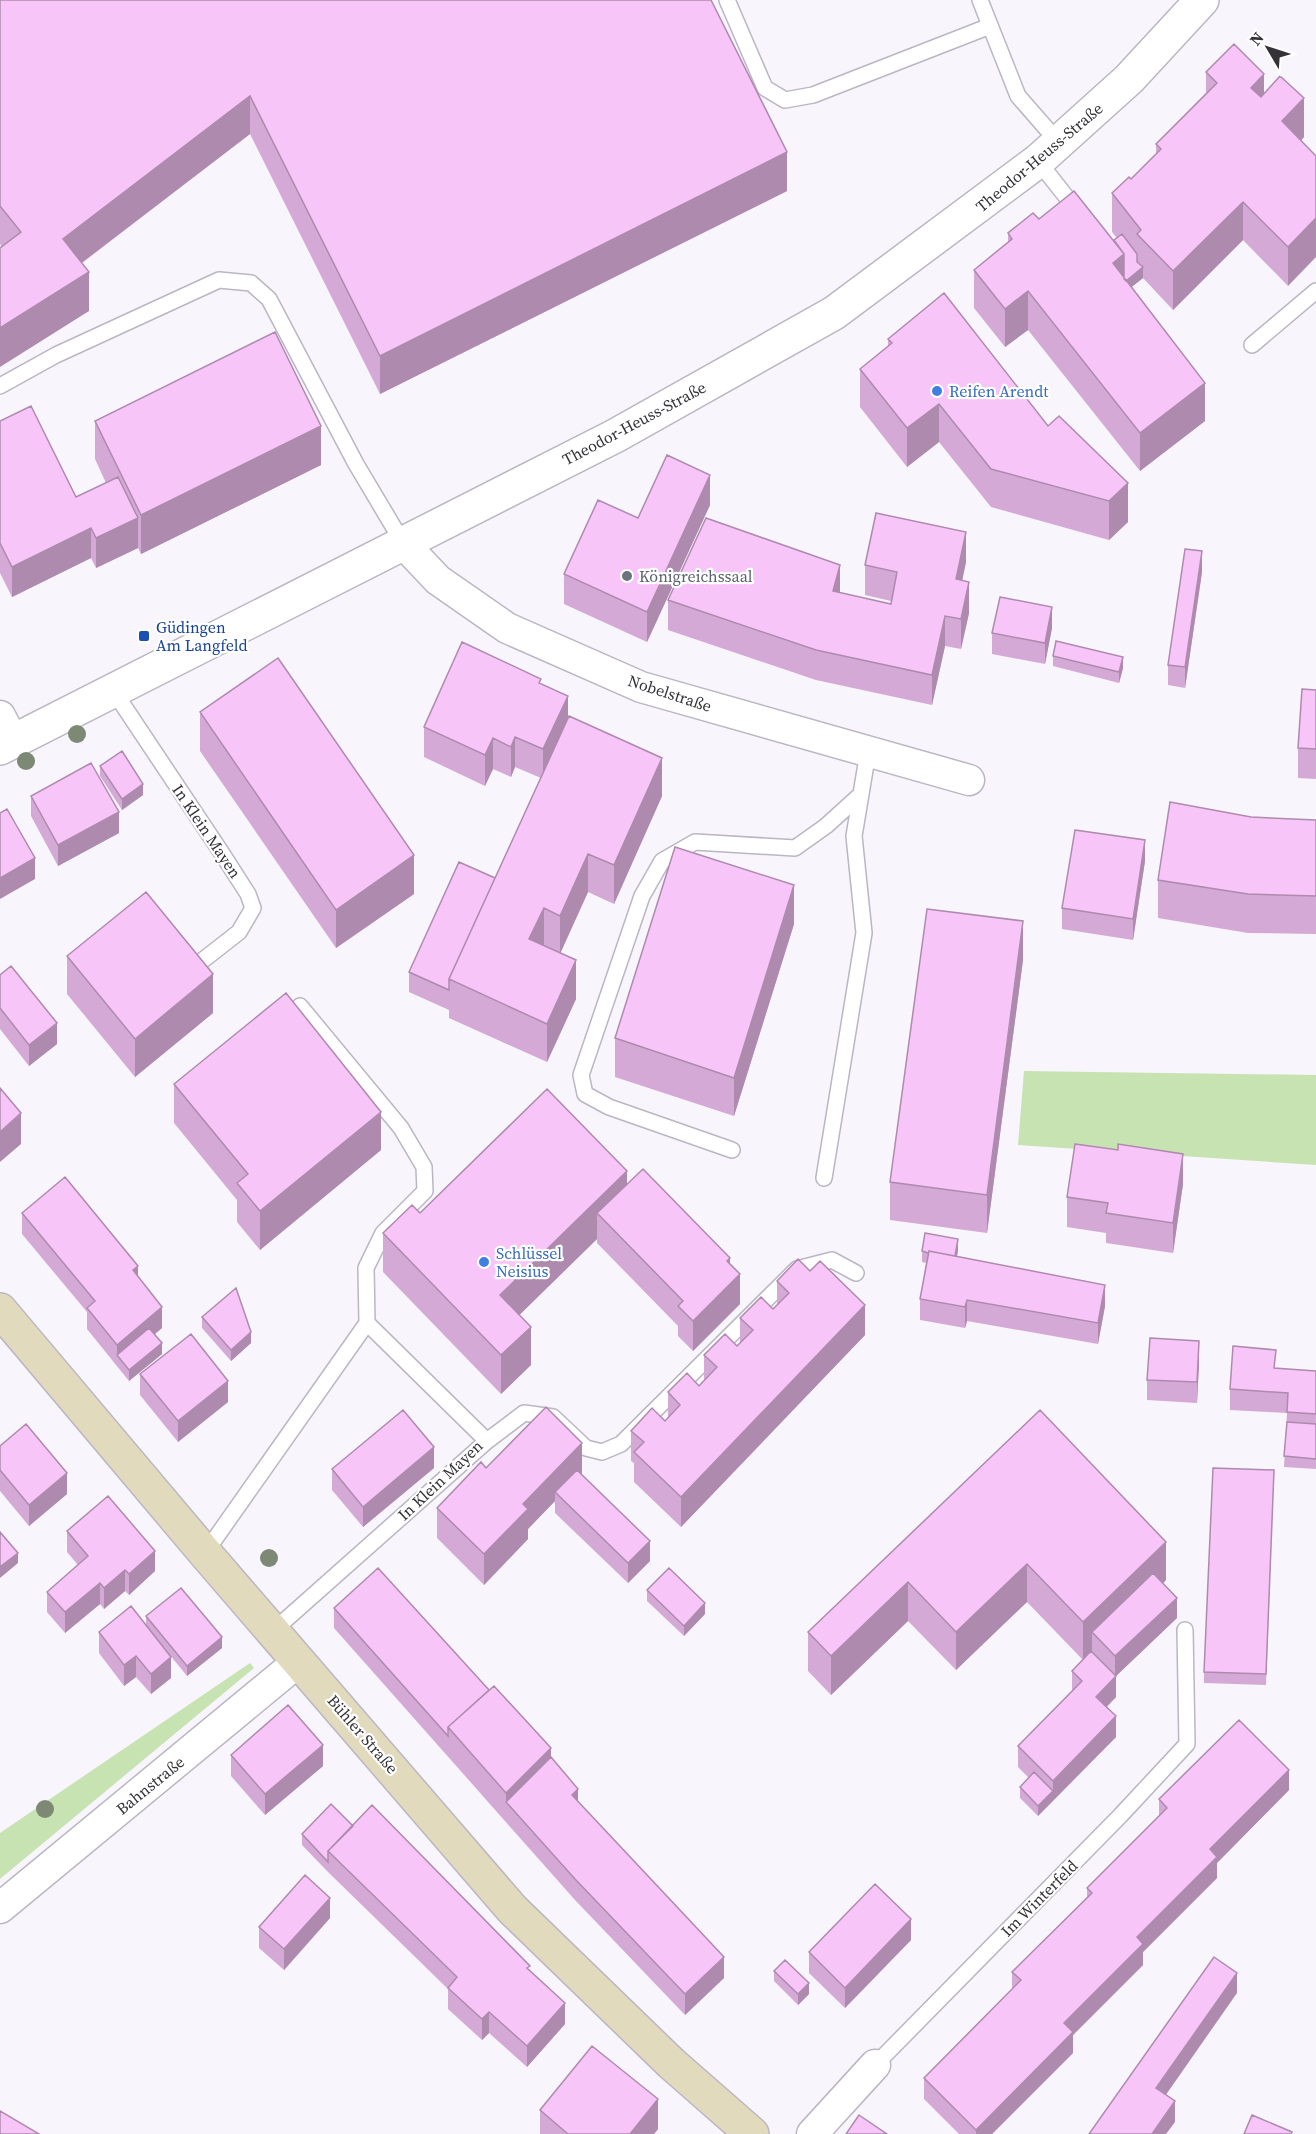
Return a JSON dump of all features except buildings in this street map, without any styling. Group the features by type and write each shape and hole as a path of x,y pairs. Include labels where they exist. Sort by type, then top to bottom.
{"main road":[{"name":"Bühler Straße","path":"0,1310 205,1553 512,1909 671,2063 752,2134"}],"street":[{"name":"Theodor-Heuss-Straße","path":"4,735 113,690 615,436 834,313 1048,152 1149,59 1202,0"},
{"name":"Nobelstraße","path":"403,543 438,580 507,628 641,687 969,780"},
{"name":"Bahnstraße","path":"0,1908 299,1661"},
{"name":"Im Winterfeld","path":"812,2134 875,2065"}],"lane":[{"path":"727,0 765,88 785,100 813,95 990,26"},
{"path":"980,0 1018,96 1089,226"},
{"path":"0,386 56,355 219,280 251,283 269,299 356,464 403,543"},
{"path":"1252,345 1316,291"},
{"name":"In Klein Mayen","path":"113,690 226,860 253,908 238,932 198,964"},
{"path":"824,1178 864,933 854,836 858,797 868,752"},
{"path":"732,1150 609,1107 585,1094 580,1075 642,896 662,861 695,842 795,848 826,826 858,797"},
{"path":"205,1553 367,1323 366,1268 383,1233 425,1191 424,1167 401,1128 300,1006"},
{"path":"487,1440 524,1413 553,1417 586,1448 602,1452 621,1444 797,1269 832,1260 856,1274"},
{"name":"In Klein Mayen","path":"273,1631 487,1440 367,1323"},
{"name":"Im Winterfeld","path":"875,2065 1112,1824 1187,1744 1185,1630"}],"green space":[{"path":"1024,1071 1316,1075 1316,1165 1018,1145"},
{"path":"250,1663 254,1668 0,1879 0,1833"}],"place":[{"name":"Reifen Arendt","path":"937,391"},
{"name":"Königreichssaal","path":"627,576"},
{"name":"Güdingen Am Langfeld","path":"144,636"},
{"name":"Schlüssel Neisius","path":"484,1262"}]}
